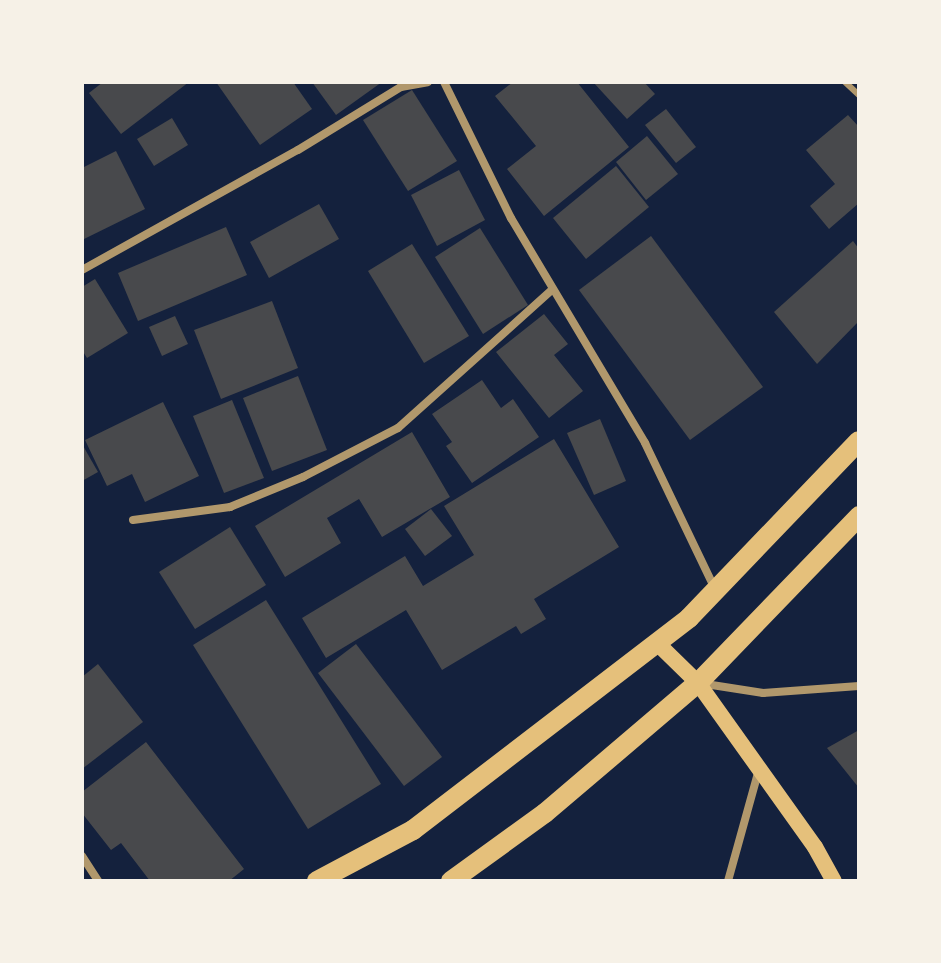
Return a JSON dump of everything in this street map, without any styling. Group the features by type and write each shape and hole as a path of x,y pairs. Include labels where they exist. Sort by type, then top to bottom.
{"main road":[{"path":"317,881 413,830 689,618 859,441"},
{"path":"451,881 545,813 698,683 859,516"},
{"path":"656,642 698,683 815,847 834,881"}],"street":[{"path":"82,270 298,150 401,87 428,82"},
{"path":"444,82 511,218 645,443 716,591"},
{"path":"133,520 230,507 303,477 398,428 553,289"},
{"path":"698,683 763,693 859,686"},
{"path":"728,881 759,769"},
{"path":"82,856 98,881"}],"lane":[{"path":"845,82 859,95"}],"building":[{"path":"103,82 189,82 121,134 89,93"},
{"path":"216,82 293,82 312,109 260,145"},
{"path":"312,82 382,82 336,115"},
{"path":"513,82 577,82 629,147 544,216 507,169 536,146 495,96"},
{"path":"593,82 644,82 655,94 627,119"},
{"path":"412,90 457,161 408,191 363,120"},
{"path":"666,109 696,147 676,163 645,125"},
{"path":"848,115 859,127 859,203 829,229 810,206 835,184 806,150"},
{"path":"172,118 188,145 154,166 137,139"},
{"path":"647,136 678,174 646,200 616,162"},
{"path":"116,151 145,209 82,240 82,168"},
{"path":"616,166 649,207 586,259 553,218"},
{"path":"459,170 485,220 437,246 411,195"},
{"path":"319,204 339,239 269,278 250,242"},
{"path":"226,227 247,275 138,321 118,273"},
{"path":"480,228 528,305 483,334 435,257"},
{"path":"651,236 763,387 690,440 579,290"},
{"path":"853,241 859,249 859,321 817,364 774,312"},
{"path":"412,244 469,336 424,363 368,271"},
{"path":"95,279 128,333 87,358 82,350 82,287"},
{"path":"272,301 298,368 221,399 194,330"},
{"path":"544,314 568,344 554,355 583,391 549,418 496,352"},
{"path":"175,316 188,344 162,356 149,327"},
{"path":"298,376 327,450 272,471 243,398"},
{"path":"482,380 501,408 513,399 539,437 472,483 446,446 452,442 432,414"},
{"path":"232,400 264,478 224,493 193,416"},
{"path":"163,402 199,476 145,502 132,474 107,486 85,440"},
{"path":"600,419 626,481 594,495 567,433"},
{"path":"412,432 450,497 382,537 359,499 327,518 341,543 285,577 255,526"},
{"path":"554,439 619,547 534,599 546,619 521,634 516,626 442,670 406,610 326,658 302,618 405,556 423,586 474,555 444,506"},
{"path":"82,444 98,472 82,481"},
{"path":"431,509 452,536 425,556 405,529"},
{"path":"230,527 266,585 195,629 159,572"},
{"path":"266,600 381,784 308,829 193,645"},
{"path":"356,644 442,757 404,786 318,673"},
{"path":"98,664 143,722 82,769 82,677"},
{"path":"859,730 859,788 827,748"},
{"path":"146,742 244,869 229,881 150,881 121,843 111,850 82,813 82,792"}]}
